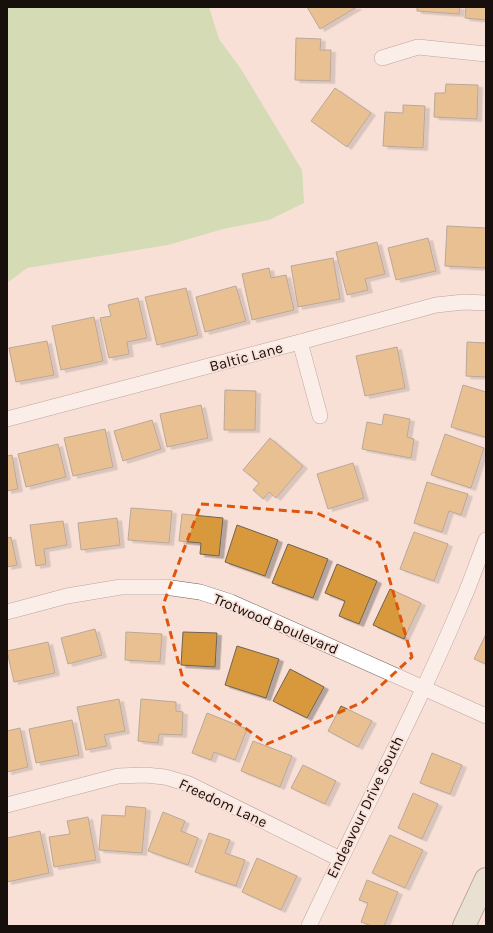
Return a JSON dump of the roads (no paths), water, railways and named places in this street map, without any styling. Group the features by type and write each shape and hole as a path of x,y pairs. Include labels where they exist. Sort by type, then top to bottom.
{"main road":[{"path":"464,926 486,879"}],"street":[{"path":"382,58 418,47 486,54"},
{"name":"Baltic Lane","path":"7,419 436,305 464,302 486,303"},
{"path":"300,342 320,416"},
{"name":"Endeavour Drive South","path":"309,926 423,689 463,602 486,540"},
{"name":"Trotwood Boulevard","path":"7,612 67,596 121,587 165,587 200,592 231,602 486,716"},
{"name":"Freedom Lane","path":"7,805 118,776 145,775 165,777 188,784 340,859"}]}
